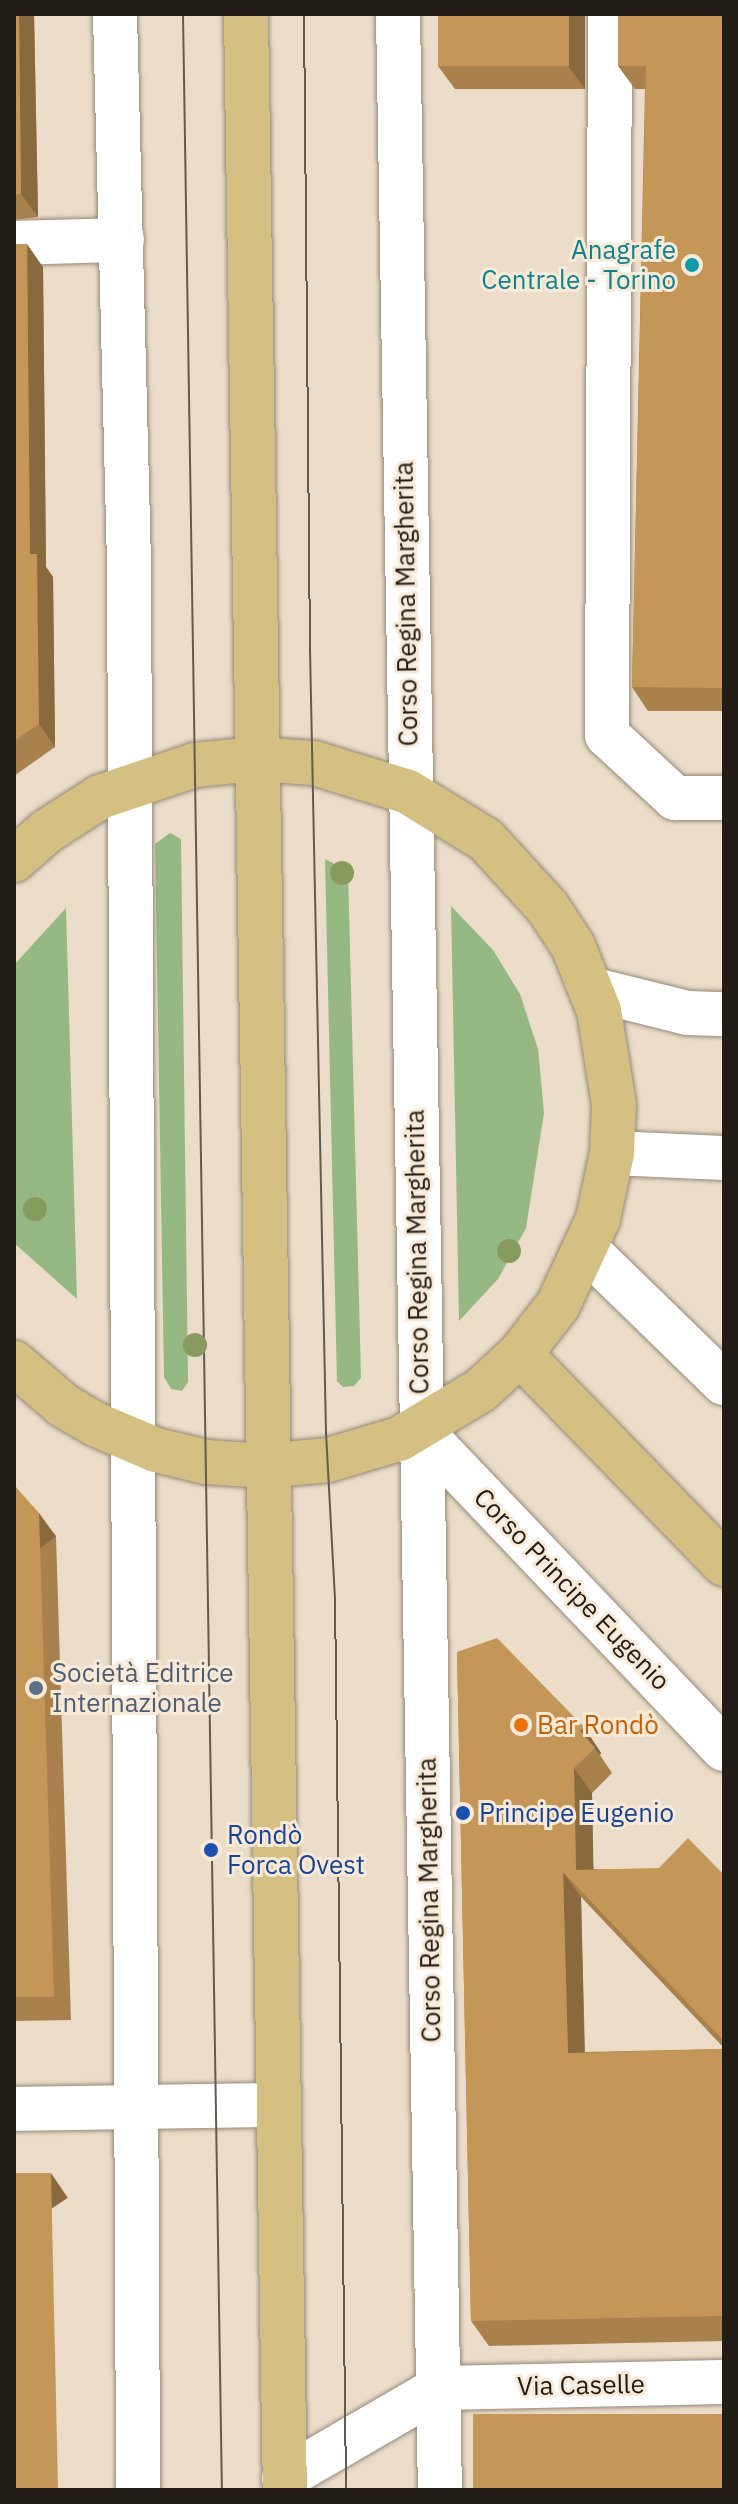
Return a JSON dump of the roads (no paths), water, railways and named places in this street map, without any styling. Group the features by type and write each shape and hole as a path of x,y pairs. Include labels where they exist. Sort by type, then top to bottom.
{"main road":[{"path":"246,14 255,759 284,2484"},
{"path":"14,860 73,813 129,785 195,765 255,759 330,766 408,792 449,813 520,872 573,946 591,989 613,1081 612,1153 587,1250 558,1305 520,1354 481,1390 419,1429 342,1457 266,1466 206,1462 132,1441 63,1405 14,1363"},
{"path":"520,1354 724,1564"}],"street":[{"path":"115,14 122,240 129,785 138,2490"},
{"name":"Corso Regina Margherita","path":"398,14 408,792 440,2490"},
{"path":"610,14 607,735 675,798 724,798"},
{"path":"14,243 122,240"},
{"path":"591,989 688,1013 724,1014"},
{"path":"612,1153 724,1158"},
{"path":"587,1250 724,1383"},
{"name":"Corso Principe Eugenio","path":"419,1429 724,1749"},
{"path":"14,2109 279,2105"},
{"name":"Via Caselle","path":"439,2388 724,2382"},
{"path":"284,2484 439,2388"}],"tram line":[{"path":"183,14 222,2490"},
{"path":"304,14 310,649 326,1433 335,1598 346,2490"}],"place":[{"name":"Anagrafe Centrale - Torino","path":"692,265"},
{"name":"Società Editrice Internazionale","path":"36,1688"},
{"name":"Bar Rondò","path":"521,1725"},
{"name":"Principe Eugenio","path":"463,1813"},
{"name":"Rondò Forca Ovest","path":"211,1850"}]}
